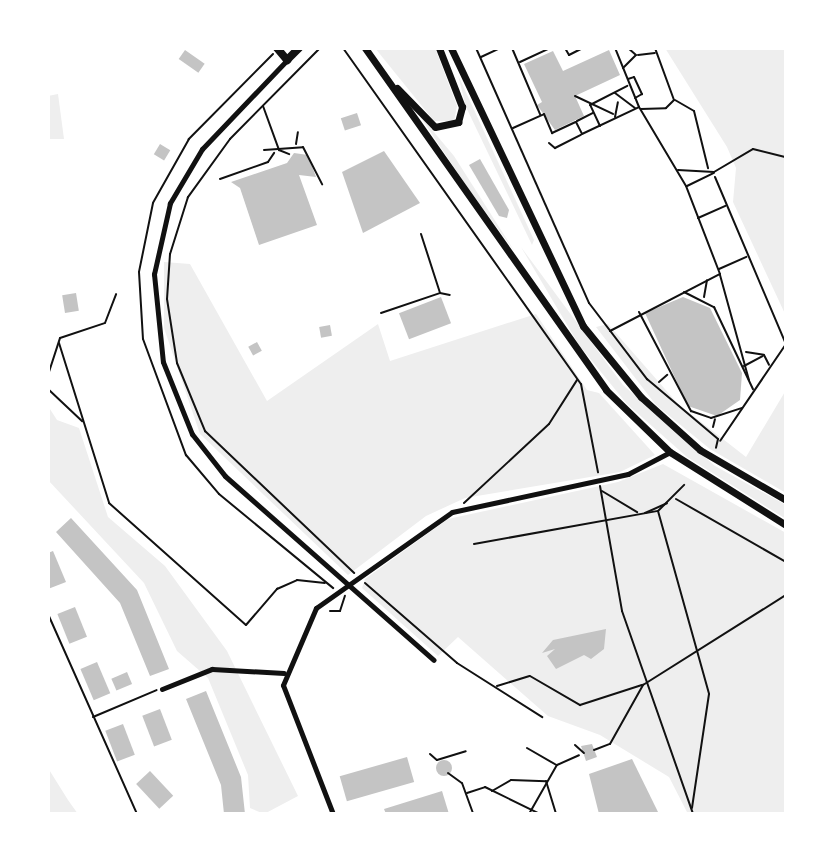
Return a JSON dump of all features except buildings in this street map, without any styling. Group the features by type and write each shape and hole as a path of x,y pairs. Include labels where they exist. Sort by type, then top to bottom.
{"highway":[{"path":"278,48 287,60 299,48"}],"main road":[{"path":"365,48 545,311 606,390 670,452 786,525"},
{"path":"390,82 435,127 453,127 462,107 439,48"},
{"path":"451,48 583,326 691,442 786,500"}],"street":[{"path":"287,60 202,149 178,187 155,258 155,322 169,384 201,447 434,660"},
{"path":"333,814 284,692 284,673 316,608 413,534 460,509 599,481 670,452"},
{"path":"162,689 212,669 284,673"}],"path":[{"path":"278,48 189,139 170,168 144,242 141,318 152,378 186,455 219,494 349,599 330,611"},
{"path":"320,48 263,105 188,197 170,254 170,328 205,431 359,577 495,687 542,717"},
{"path":"343,48 578,379 601,490 603,519 643,685 692,812"},
{"path":"476,48 572,270 608,332 662,395 719,442"},
{"path":"480,57 500,48"},
{"path":"512,48 540,115 552,133 594,113"},
{"path":"519,62 550,48"},
{"path":"566,50 571,48"},
{"path":"566,50 583,48"},
{"path":"615,48 638,108 686,186 720,274 726,311 745,352 750,382"},
{"path":"630,48 636,55"},
{"path":"655,48 674,100 694,111 708,169"},
{"path":"622,69 636,55 657,53"},
{"path":"626,80 634,77 642,94 634,98"},
{"path":"590,105 628,86"},
{"path":"615,93 619,101 655,112 674,100"},
{"path":"575,96 613,114"},
{"path":"615,119 613,114 619,101"},
{"path":"263,105 279,150 289,154"},
{"path":"590,105 600,126"},
{"path":"549,143 555,148 638,108"},
{"path":"512,128 540,115"},
{"path":"576,122 582,134"},
{"path":"296,146 298,132"},
{"path":"220,179 274,152 296,146 311,154 322,184"},
{"path":"714,172 753,149 786,157"},
{"path":"264,150 274,152"},
{"path":"677,170 708,169 714,172"},
{"path":"714,172 725,206 786,344 716,448"},
{"path":"686,186 715,177"},
{"path":"697,218 725,206"},
{"path":"421,234 440,293"},
{"path":"718,270 747,256"},
{"path":"608,332 639,311 720,274"},
{"path":"704,298 707,280"},
{"path":"682,292 704,298 719,315 753,391"},
{"path":"381,313 440,293 450,295"},
{"path":"48,375 60,338 105,323 116,294"},
{"path":"639,311 668,373 691,411 715,418 742,408"},
{"path":"719,315 726,311"},
{"path":"732,344 740,341"},
{"path":"59,343 109,503 246,625 277,589 297,580 326,583"},
{"path":"745,352 764,355"},
{"path":"764,355 770,366"},
{"path":"743,368 748,362 764,355"},
{"path":"48,361 53,362"},
{"path":"659,382 668,373"},
{"path":"460,509 486,476 549,424 578,379"},
{"path":"48,389 84,422"},
{"path":"725,415 730,426"},
{"path":"713,427 715,418"},
{"path":"474,544 658,511 684,485"},
{"path":"601,490 640,514"},
{"path":"674,498 786,562"},
{"path":"645,513 668,503"},
{"path":"658,511 686,632 697,652 710,712 692,812"},
{"path":"495,687 530,676 580,705 643,685 786,595"},
{"path":"48,614 90,718 137,814"},
{"path":"594,750 610,744 643,685"},
{"path":"90,718 162,689"},
{"path":"575,745 579,755"},
{"path":"527,748 557,765"},
{"path":"430,754 444,760 466,751"},
{"path":"529,814 557,765 584,753"},
{"path":"448,773 467,793 473,814"},
{"path":"467,793 492,791 511,780 546,781"},
{"path":"546,781 556,814"},
{"path":"492,791 540,814"}],"shaded area":[{"path":"375,48 435,48 457,106 454,121 434,121"},
{"path":"665,48 786,48 786,316 733,202 736,168 727,147"},
{"path":"458,75 534,240 532,245 466,107"},
{"path":"58,94 64,139 48,139 48,96"},
{"path":"417,112 454,156 515,252 468,188"},
{"path":"521,247 623,385 715,466 786,505 786,519 687,457 627,404 579,345"},
{"path":"164,262 190,264 267,401 378,324 390,361 536,314 587,390 599,393 655,455 620,472 465,498 426,516 348,575 200,434 164,328"},
{"path":"608,324 678,404 746,457 786,390 786,493 710,449 656,405 596,327"},
{"path":"48,406 57,420 79,428 108,517 165,566 227,651 298,796 264,814 250,808 248,775 208,678 177,651 144,583 48,480"},
{"path":"663,464 786,533 786,814 688,814 669,777 600,735 548,716 458,637 438,656 362,588 365,579 448,519 618,482"},
{"path":"48,768 68,800 78,814 48,814"}]}
